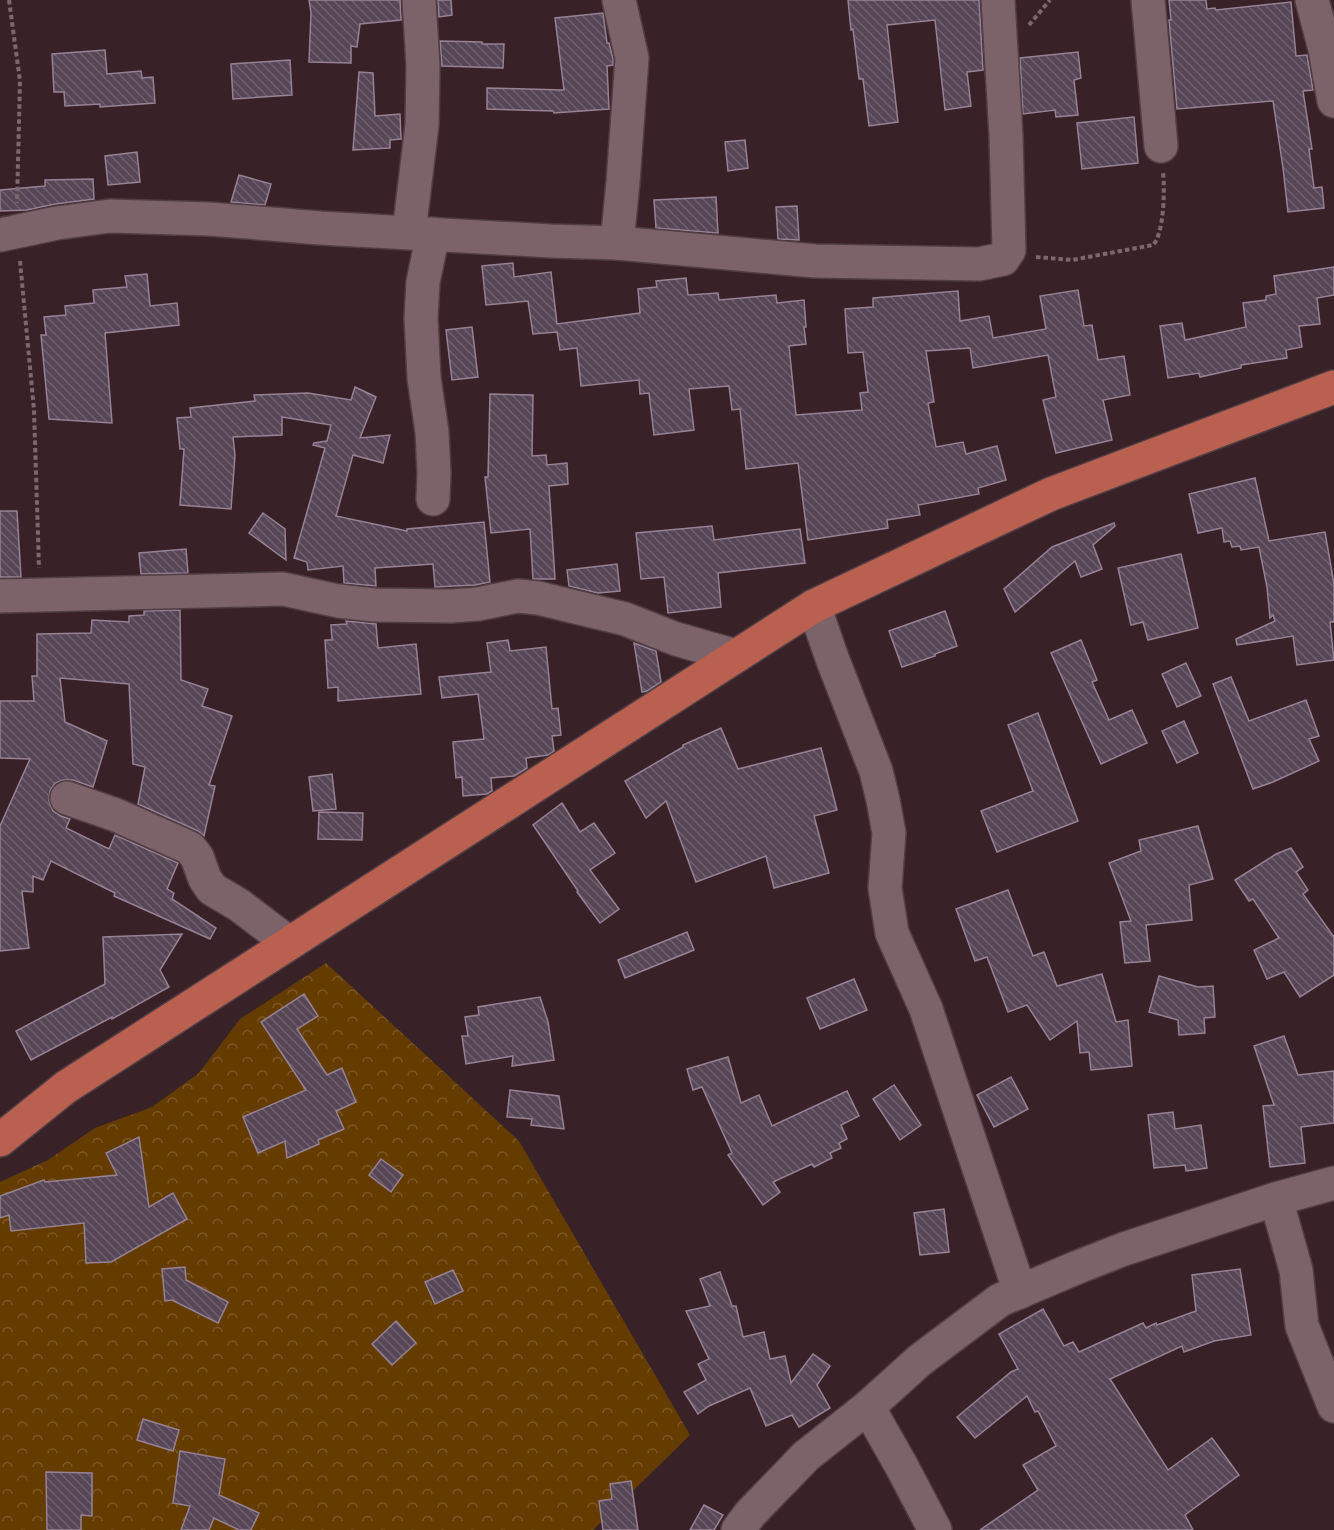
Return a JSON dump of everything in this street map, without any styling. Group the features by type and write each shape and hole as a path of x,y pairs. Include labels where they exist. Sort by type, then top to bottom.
{"main road":[{"path":"0,1140 66,1087 814,606 1051,494 1334,387"}],"street":[{"path":"418,0 423,66 421,318 424,378 432,432 433,499"},
{"path":"617,243 632,58 619,0"},
{"path":"8,233 57,222 110,216 209,219 551,241 617,243 815,261 979,264 1003,259 1009,250 1006,136 998,0"},
{"path":"1148,0 1161,146"},
{"path":"1312,0 1334,101"},
{"path":"0,596 283,589 338,601 374,605 451,606 518,597 538,597 625,619 676,639 736,656"},
{"path":"814,606 876,771 881,790 889,833 885,888 892,933 926,1009 1020,1292"},
{"path":"67,798 190,848 197,857 205,879 212,889 239,905 290,943"},
{"path":"738,1530 750,1514 806,1455 867,1407 920,1360 1000,1300 1124,1249 1276,1199 1334,1183"},
{"path":"1276,1199 1296,1270 1302,1326 1334,1406"},
{"path":"867,1407 935,1530"}],"path":[{"path":"9,0 20,81 8,233 26,317 34,410 39,596"},
{"path":"1009,250 1033,257 1072,260 1153,245 1158,240 1161,223 1164,183 1161,146"}],"green space":[{"path":"326,963 519,1141 690,1435 593,1530 0,1530 0,1182 48,1160 95,1128 152,1107 199,1073 240,1019"}],"building":[{"path":"309,0 400,0 401,20 360,24 357,47 351,46 351,63 309,62 311,13"},
{"path":"438,0 451,0 452,15 439,17"},
{"path":"848,0 979,0 983,70 967,72 971,106 945,110 935,20 887,25 898,122 869,126 863,79 859,79"},
{"path":"1169,0 1206,0 1207,9 1215,8 1216,10 1291,2 1296,56 1307,55 1313,90 1303,91 1312,149 1309,149 1314,188 1322,187 1324,208 1288,212 1273,101 1177,109"},
{"path":"603,13 607,43 609,43 613,59 613,65 607,66 609,109 554,113 553,111 487,109 487,88 564,90 555,18"},
{"path":"440,41 504,44 503,68 442,66"},
{"path":"105,50 107,74 141,71 142,78 153,77 155,103 100,107 100,104 65,106 64,92 54,92 52,54"},
{"path":"1078,52 1081,78 1074,80 1078,115 1056,117 1055,110 1023,114 1020,58"},
{"path":"290,60 292,95 233,99 231,64"},
{"path":"359,72 373,73 375,116 400,114 401,139 390,140 390,148 353,150"},
{"path":"1134,117 1138,163 1082,169 1077,123"},
{"path":"745,140 748,168 728,171 725,142"},
{"path":"137,152 140,182 108,185 105,156"},
{"path":"239,175 271,184 265,205 231,202"},
{"path":"93,179 94,199 27,210 0,211 0,190 45,186 45,180"},
{"path":"716,197 718,233 656,228 654,200"},
{"path":"797,206 799,240 778,239 776,207"},
{"path":"513,263 514,277 551,272 557,324 640,313 638,289 657,287 656,281 686,278 688,295 718,293 719,300 776,295 777,303 804,300 806,344 789,346 796,415 862,410 860,393 868,392 863,352 848,353 845,309 873,307 873,298 958,291 960,321 989,316 993,338 1046,329 1040,296 1078,290 1084,326 1092,325 1098,360 1124,356 1130,395 1103,400 1112,440 1056,453 1043,400 1056,397 1048,355 973,368 970,348 926,351 934,402 928,403 936,447 963,442 966,454 997,446 1006,480 978,488 979,494 918,505 920,515 887,520 888,528 808,540 798,463 746,469 740,409 732,410 729,386 689,389 694,430 654,435 649,393 640,394 639,380 581,386 577,348 560,350 557,332 533,334 528,301 486,305 482,266"},
{"path":"1334,267 1334,295 1317,298 1320,324 1299,326 1302,347 1286,350 1287,358 1241,365 1241,368 1200,377 1199,373 1168,378 1160,326 1182,323 1185,340 1246,327 1243,303 1266,300 1266,296 1276,294 1274,276"},
{"path":"147,274 150,306 177,303 179,325 105,333 112,423 49,419 41,335 46,335 44,317 66,315 65,306 94,303 93,290 127,287 125,276"},
{"path":"472,327 478,377 452,380 446,330"},
{"path":"355,387 376,397 360,438 390,435 383,463 353,455 336,516 407,531 407,529 484,522 490,582 435,587 433,564 375,568 376,586 344,583 343,566 308,570 307,562 294,558 325,448 313,445 327,441 331,425 282,417 282,435 233,437 235,455 231,509 180,505 184,449 180,449 177,418 191,417 190,408 255,401 254,395 308,393 351,400"},
{"path":"490,394 533,395 532,456 546,455 547,465 567,463 568,484 549,486 555,579 533,579 530,529 491,533 485,477 488,477"},
{"path":"1255,478 1269,541 1325,532 1334,584 1334,622 1330,622 1334,660 1297,665 1293,636 1237,645 1236,639 1275,621 1273,615 1270,618 1259,547 1241,550 1240,546 1232,547 1230,541 1224,542 1222,528 1198,533 1189,494"},
{"path":"0,511 17,511 21,577 0,577"},
{"path":"263,513 285,529 286,560 249,533"},
{"path":"1114,523 1115,526 1093,545 1102,569 1081,577 1075,561 1015,612 1004,589 1052,547"},
{"path":"712,526 714,540 800,529 805,563 718,573 721,607 668,613 664,577 641,579 636,533"},
{"path":"186,549 188,573 141,574 139,553"},
{"path":"1181,554 1198,628 1148,640 1143,622 1131,625 1118,568"},
{"path":"617,564 620,591 598,593 569,586 567,570"},
{"path":"180,610 181,680 208,689 202,706 232,716 209,785 215,786 204,836 198,831 138,804 145,767 133,764 129,684 60,678 65,722 107,741 93,787 73,780 63,780 55,783 50,791 49,801 53,811 70,819 66,828 109,849 115,835 178,863 167,889 174,893 172,899 216,928 210,939 114,896 115,893 51,861 43,880 33,876 33,892 22,891 29,948 0,951 0,826 30,759 0,758 0,701 34,701 32,676 37,676 37,634 91,633 92,620 129,622 129,616 144,615 144,611"},
{"path":"945,611 957,646 902,667 889,631"},
{"path":"346,621 376,624 378,648 416,644 421,694 338,701 338,687 328,688 325,640 332,640 331,625 347,624"},
{"path":"508,640 510,651 546,647 552,709 558,708 561,735 552,736 554,751 548,755 526,758 527,768 514,776 491,778 492,791 487,794 463,796 462,777 456,778 453,742 484,739 478,694 442,698 439,677 491,672 487,643"},
{"path":"1081,640 1097,680 1092,682 1109,720 1132,710 1147,743 1101,764 1051,653"},
{"path":"634,643 656,651 661,682 647,691 642,692"},
{"path":"1186,663 1201,696 1177,707 1162,674"},
{"path":"1231,677 1249,721 1306,700 1319,736 1309,739 1319,761 1253,789 1213,684"},
{"path":"1038,713 1078,821 997,852 981,811 1033,791 1008,725"},
{"path":"1184,721 1198,753 1177,763 1162,731"},
{"path":"721,728 738,769 821,748 837,810 814,816 829,873 774,888 766,856 696,882 666,801 646,818 625,781 683,745"},
{"path":"332,774 336,809 313,811 309,777"},
{"path":"562,803 580,832 594,823 615,853 590,870 619,909 600,923 533,825"},
{"path":"319,812 363,813 362,840 318,839"},
{"path":"1198,826 1213,879 1189,885 1192,920 1146,925 1150,961 1125,963 1120,922 1131,921 1109,863 1141,851 1139,840"},
{"path":"1291,848 1303,867 1296,872 1308,890 1303,894 1334,937 1334,975 1300,997 1284,972 1267,979 1254,950 1279,938 1253,899 1249,901 1235,880 1276,854"},
{"path":"1008,890 1033,956 1044,952 1057,986 1102,974 1116,1022 1128,1020 1132,1066 1091,1070 1089,1052 1080,1053 1077,1021 1050,1040 1027,1005 1008,1012 987,957 975,961 956,909"},
{"path":"687,932 694,950 625,978 618,960"},
{"path":"182,934 160,970 169,987 31,1060 16,1031 105,984 103,937"},
{"path":"1159,976 1198,987 1213,986 1215,1017 1204,1018 1205,1033 1179,1035 1178,1020 1149,1012"},
{"path":"854,979 867,1010 820,1029 807,998"},
{"path":"304,994 318,1016 297,1029 327,1075 342,1068 356,1102 336,1111 344,1129 318,1140 319,1144 287,1158 285,1141 258,1153 243,1117 306,1090 261,1022"},
{"path":"540,997 548,1022 554,1060 512,1066 513,1056 466,1064 462,1036 468,1036 465,1017 479,1015 478,1007"},
{"path":"1284,1036 1298,1075 1334,1071 1334,1123 1301,1127 1305,1163 1270,1167 1263,1106 1274,1105 1254,1046"},
{"path":"728,1057 741,1103 759,1095 772,1126 847,1091 859,1116 841,1125 847,1139 839,1143 841,1148 830,1153 832,1158 814,1167 812,1164 773,1182 780,1192 763,1205 728,1155 732,1153 702,1087 693,1090 687,1069"},
{"path":"1011,1077 1028,1109 994,1127 977,1095"},
{"path":"894,1085 921,1125 900,1140 873,1099"},
{"path":"510,1090 559,1096 564,1129 531,1125 532,1119 507,1117"},
{"path":"1173,1112 1175,1129 1201,1125 1207,1168 1186,1171 1185,1165 1154,1168 1148,1115"},
{"path":"139,1137 149,1207 173,1193 187,1219 111,1262 86,1263 84,1223 11,1231 9,1215 0,1218 0,1196 44,1180 45,1182 117,1175 106,1153"},
{"path":"381,1159 403,1175 391,1192 369,1175"},
{"path":"944,1209 949,1252 920,1255 914,1213"},
{"path":"185,1267 186,1280 228,1302 218,1323 172,1300 165,1301 162,1269"},
{"path":"1240,1269 1251,1335 1214,1341 1184,1352 1182,1346 1110,1379 1168,1470 1212,1438 1239,1475 1185,1515 1193,1530 980,1530 1038,1490 1023,1465 1056,1446 1038,1411 1035,1412 1027,1396 975,1438 957,1417 1011,1372 1018,1369 999,1334 1043,1309 1064,1346 1073,1342 1079,1352 1143,1323 1146,1328 1196,1311 1192,1275"},
{"path":"453,1270 463,1291 435,1304 425,1282"},
{"path":"720,1272 732,1306 736,1306 743,1337 764,1332 770,1359 785,1356 791,1383 813,1354 830,1366 817,1385 830,1408 799,1427 792,1415 766,1426 750,1388 709,1406 698,1414 684,1392 706,1380 698,1364 709,1359 686,1311 710,1306 700,1279"},
{"path":"396,1321 416,1343 392,1365 372,1344"},
{"path":"143,1419 179,1430 173,1451 137,1440"},
{"path":"180,1451 225,1459 219,1495 259,1513 251,1530 239,1530 214,1518 209,1530 181,1530 190,1506 173,1503"},
{"path":"46,1472 92,1473 92,1516 81,1515 81,1530 47,1530"},
{"path":"631,1481 638,1530 603,1530 599,1501 612,1499 610,1484"},
{"path":"704,1505 723,1515 714,1530 690,1530"}]}
